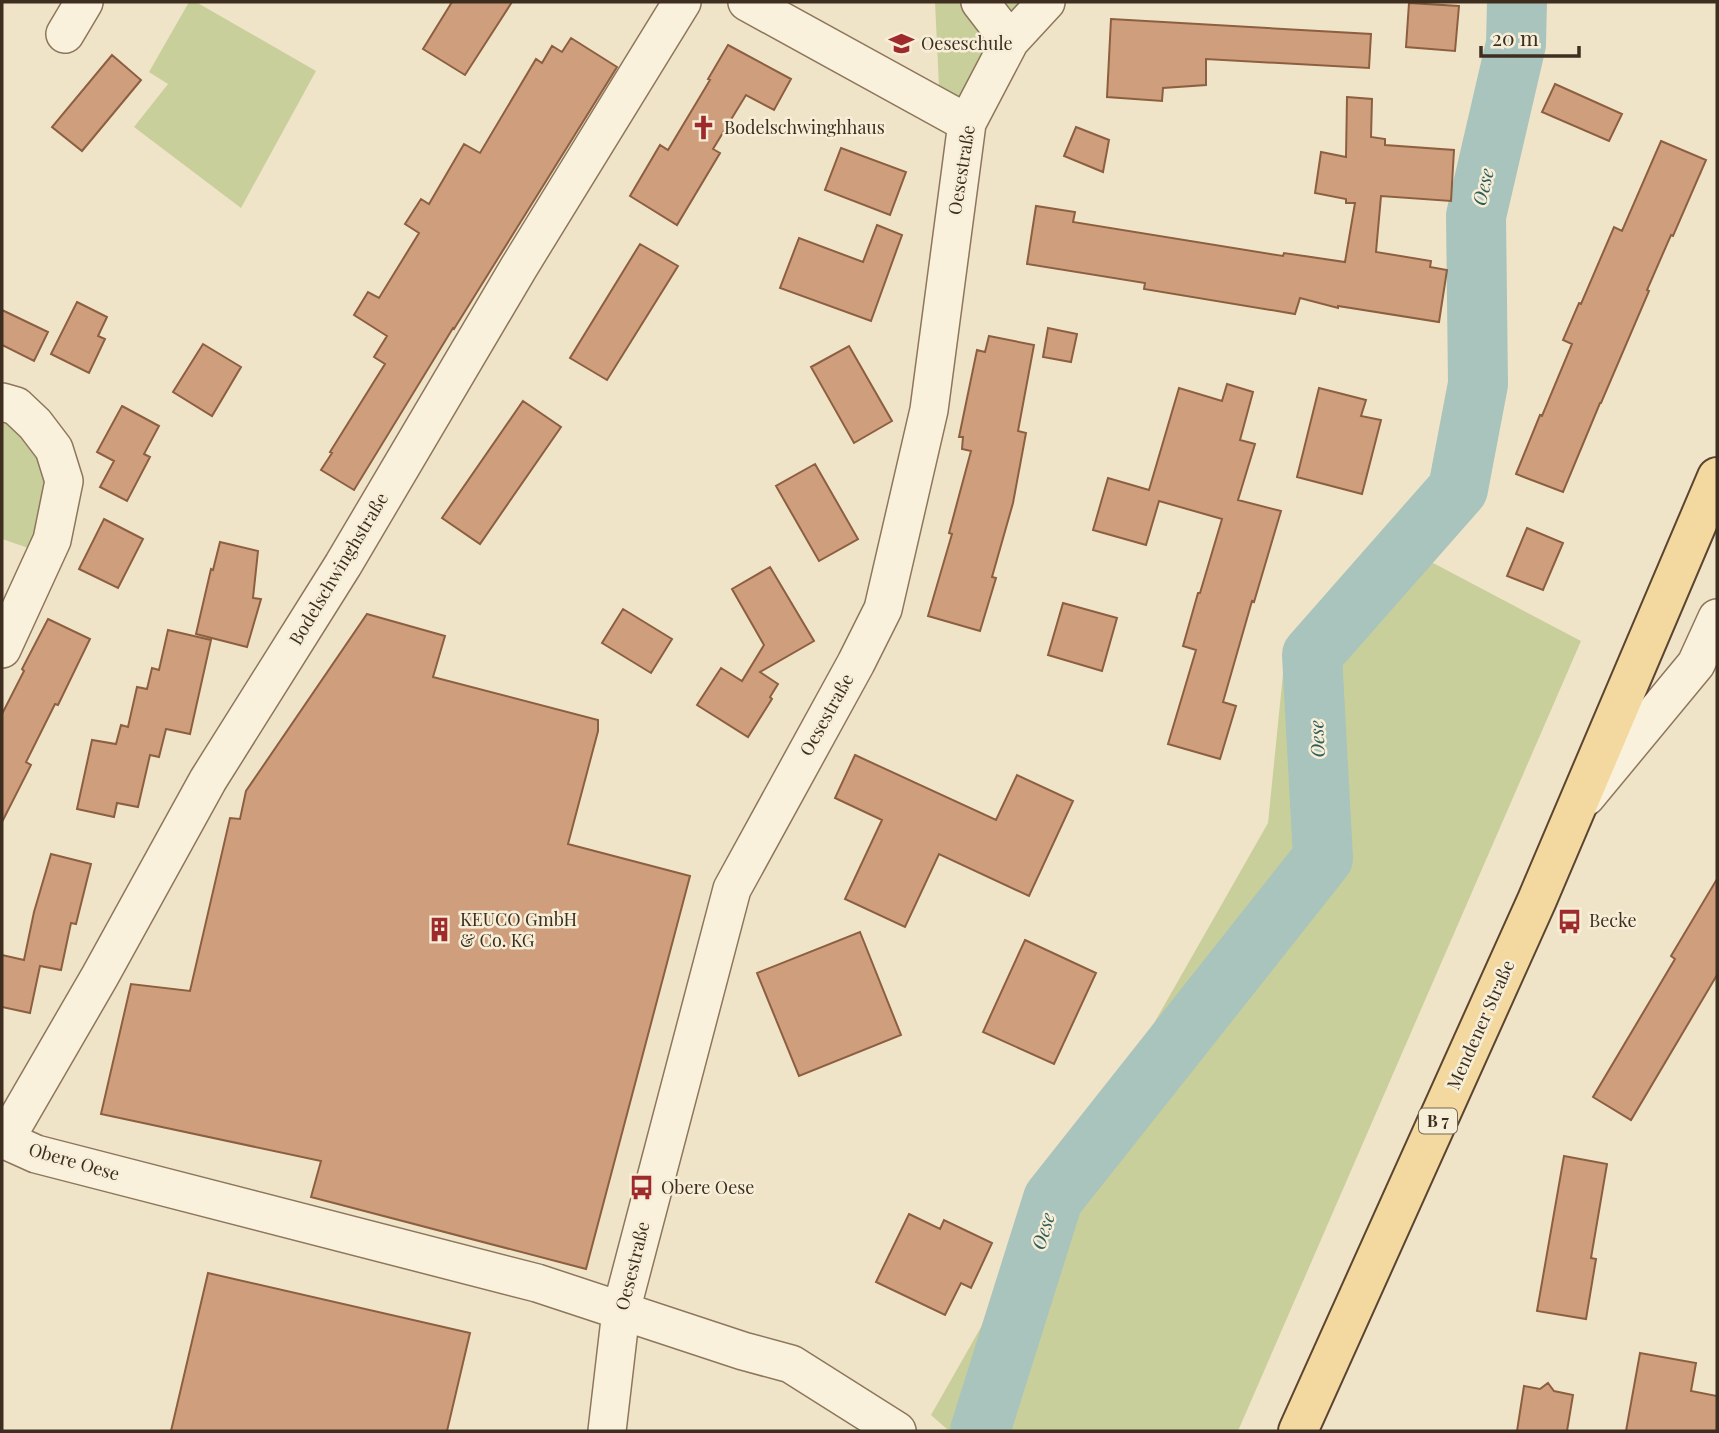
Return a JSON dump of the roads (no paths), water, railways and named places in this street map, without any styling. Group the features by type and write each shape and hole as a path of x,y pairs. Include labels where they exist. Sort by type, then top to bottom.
{"main road":[{"name":"Mendener Straße","path":"1298,1431 1531,913 1717,477"}],"street":[{"path":"65,34 84,2"},
{"name":"Bodelschwinghstraße","path":"3,1140 100,976 208,780 343,565 519,267 682,2"},
{"path":"747,2 967,123"},
{"path":"980,2 1010,41"},
{"name":"Oesestraße","path":"607,1431 621,1311 732,889 883,609 929,410 967,123 1010,41 1046,2"},
{"path":"2,402 16,406 35,424 54,449 64,481 52,540 2,649"},
{"name":"Mendener Straße","path":"1575,810 1696,664 1717,618"},
{"name":"Obere Oese","path":"3,1140 36,1154 537,1283 743,1351 791,1364 897,1431"}],"waterway":[{"name":"Oese","path":"980,1431 1053,1199 1323,858 1312,655 1458,489 1478,384 1476,216 1516,44 1517,2"}],"place":[{"name":"Oeseschule","path":"901,44"},
{"name":"Bodelschwinghhaus","path":"704,128"},
{"name":"Becke","path":"1569,921"},
{"name":"KEUCO GmbH & Co. KG","path":"440,930"},
{"name":"Obere Oese","path":"641,1188"}]}
